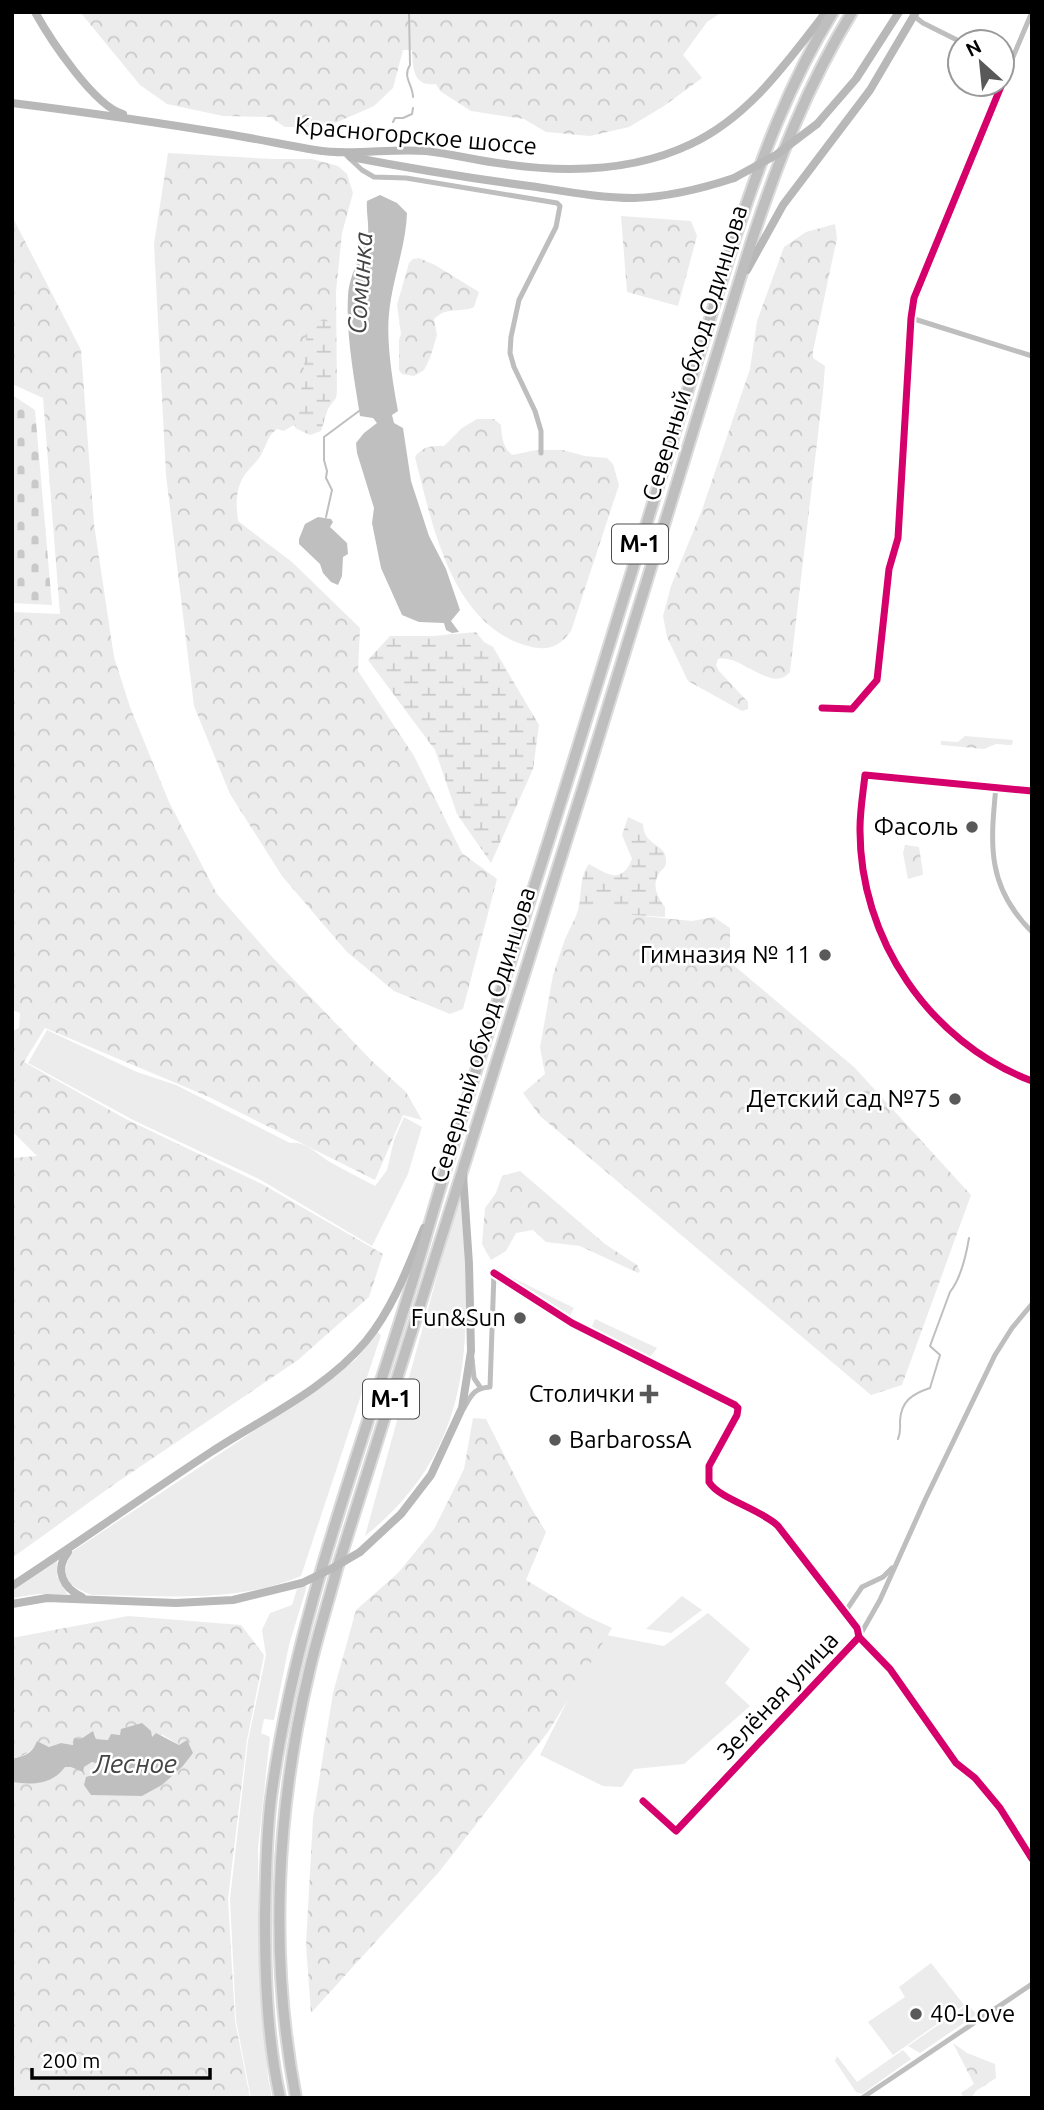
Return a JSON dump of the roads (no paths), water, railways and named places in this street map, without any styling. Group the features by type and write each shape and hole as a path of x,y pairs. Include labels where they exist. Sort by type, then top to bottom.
{"highway":[{"name":"Северный обход Одинцова","path":"281,2098 271,2035 265,1962 267,1846 279,1748 295,1669 322,1565 401,1320 752,187 803,64 833,12"},
{"name":"Северный обход Одинцова","path":"296,2098 285,2033 279,1947 284,1846 293,1756 309,1671 337,1569 591,763 724,330 786,142 818,72 852,12"}],"main road":[{"name":"Красногорское шоссе","path":"35,12 60,51 106,105 117,112 153,122"},
{"name":"Красногорское шоссе","path":"12,103 153,122 317,150 367,153 420,151 528,167 611,167 652,158 690,145 715,130 768,86 826,12"},
{"path":"317,150 490,181 617,198 650,197 701,189 734,178 776,155 817,124 856,79 899,12"},
{"path":"724,330 749,264 783,205 870,90 915,14"},
{"path":"97,114 102,112 106,105"},
{"name":"М-1","path":"12,1604 47,1598 176,1602 233,1600 302,1583 331,1569 360,1552 401,1514 431,1475 462,1408 471,1351 463,1170"},
{"name":"М-1","path":"12,1586 211,1452 321,1382 348,1360 383,1317 439,1193"},
{"path":"78,1543 64,1558 61,1576 72,1592 91,1600"}],"street":[{"path":"1016,49 1031,12"},
{"path":"915,14 923,23 946,34"},
{"path":"822,708 852,709 877,680 889,569 898,538 911,318 920,281 996,98"},
{"path":"347,156 374,177 406,178 557,203 560,206 556,227 519,300 510,337 510,353 514,367 535,411 541,431 541,453"},
{"path":"911,318 1032,356"},
{"path":"1032,791 865,775 860,828 867,894 876,924 894,962 914,992 949,1030 977,1053 1032,1082"},
{"path":"996,788 992,830 995,868 1015,914 1032,932"},
{"path":"450,1435 470,1398 480,1388 490,1387 495,1273 572,1323 735,1405 738,1412 709,1466 709,1482 716,1490 765,1515 779,1526 858,1628 859,1637"},
{"path":"859,1637 875,1610 995,1355 1032,1304"},
{"path":"471,1351 474,1378 480,1388"},
{"path":"845,1612 862,1587 883,1577 897,1564"},
{"name":"Зелёная улица","path":"643,1801 676,1831 859,1637 890,1669 956,1763 975,1778 1000,1808 1032,1859"},
{"path":"862,2098 1032,1984"}],"water":[{"path":"380,195 397,203 407,213 388,325 398,411 392,415 394,423 403,428 411,481 429,536 446,569 460,610 451,621 459,632 446,630 444,623 419,622 402,615 381,568 372,523 374,508 357,453 356,443 377,423 373,418 360,416 349,341 348,296 368,234 367,201"},
{"path":"318,517 331,519 333,522 330,527 347,543 348,554 343,557 342,576 338,585 331,582 323,573 320,564 299,544 305,524"},
{"name":"Лесное","path":"142,1723 151,1731 152,1737 156,1733 179,1745 187,1740 193,1753 162,1785 142,1796 91,1795 84,1785 86,1777 96,1774 102,1765 92,1762 84,1767 83,1772 65,1767 54,1777 41,1782 12,1782 12,1759 28,1754 37,1741 49,1747 61,1743 73,1745 74,1738 81,1739 93,1731 96,1739 108,1740 111,1734 120,1735 121,1729"}],"waterway":[{"name":"Соминка","path":"409,12 410,65 407,77 413,97"},
{"name":"Соминка","path":"393,122 395,118 412,114 413,108"},
{"path":"326,517 332,490 326,478 324,437 359,411"},
{"path":"898,1439 905,1403 930,1388 940,1355 930,1346 950,1292 960,1274 969,1238"}],"place":[{"name":"Фасоль","path":"972,827"},
{"name":"Гимназия № 11","path":"825,955"},
{"name":"Детский сад №75","path":"955,1099"},
{"name":"Fun&Sun","path":"520,1318"},
{"name":"Столички","path":"649,1394"},
{"name":"BarbarossA","path":"555,1440"},
{"name":"40-Love","path":"916,2014"}]}
